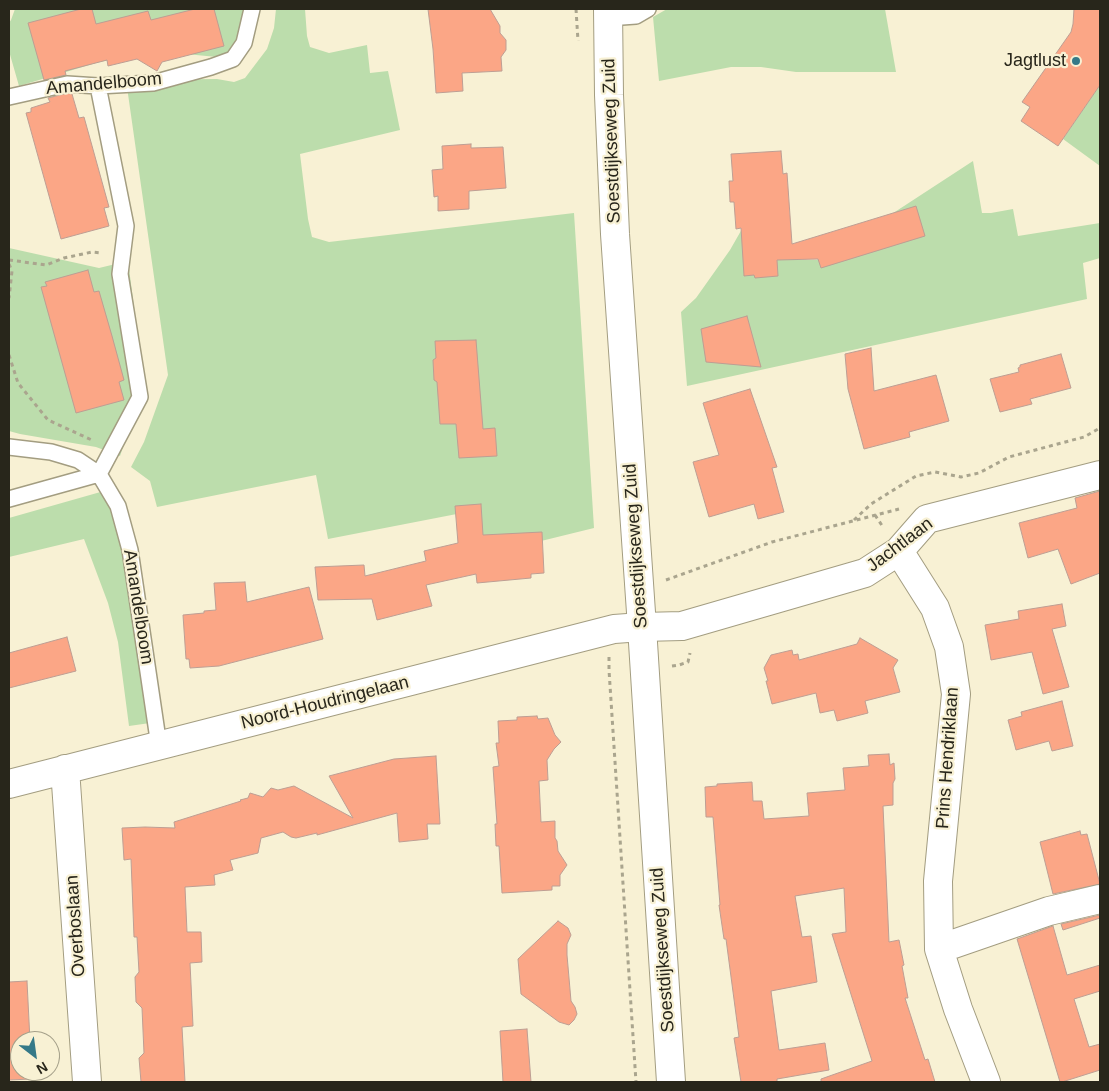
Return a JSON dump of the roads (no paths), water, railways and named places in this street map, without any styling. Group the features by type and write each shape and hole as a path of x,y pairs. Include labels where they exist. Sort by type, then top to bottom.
{"street":[{"name":"Soestdijkseweg Zuid","path":"608,13 615,234 671,1082"},
{"name":"Jachtlaan","path":"642,627 682,626 865,573 899,551 928,519 1100,475"},
{"name":"Prins Hendriklaan","path":"899,551 935,608 949,647 956,694 938,881 939,949 958,1009 986,1082"},
{"name":"Noord-Houdringelaan","path":"9,784 614,629 642,627"},
{"name":"Overboslaan","path":"66,770 87,1082"},
{"path":"939,949 1049,911 1100,899"}],"lane":[{"name":"Amandelboom","path":"9,97 67,84 98,86 153,83 211,67 232,59 244,43 252,9"},
{"path":"608,13 636,16 648,9"},
{"path":"9,499 99,474 140,397 120,274 126,226 98,86"},
{"path":"9,447 51,452 78,460 99,474"},
{"name":"Amandelboom","path":"99,474 118,506 130,550 159,746"}],"place":[{"name":"Jagtlust","path":"1076,61"}]}
